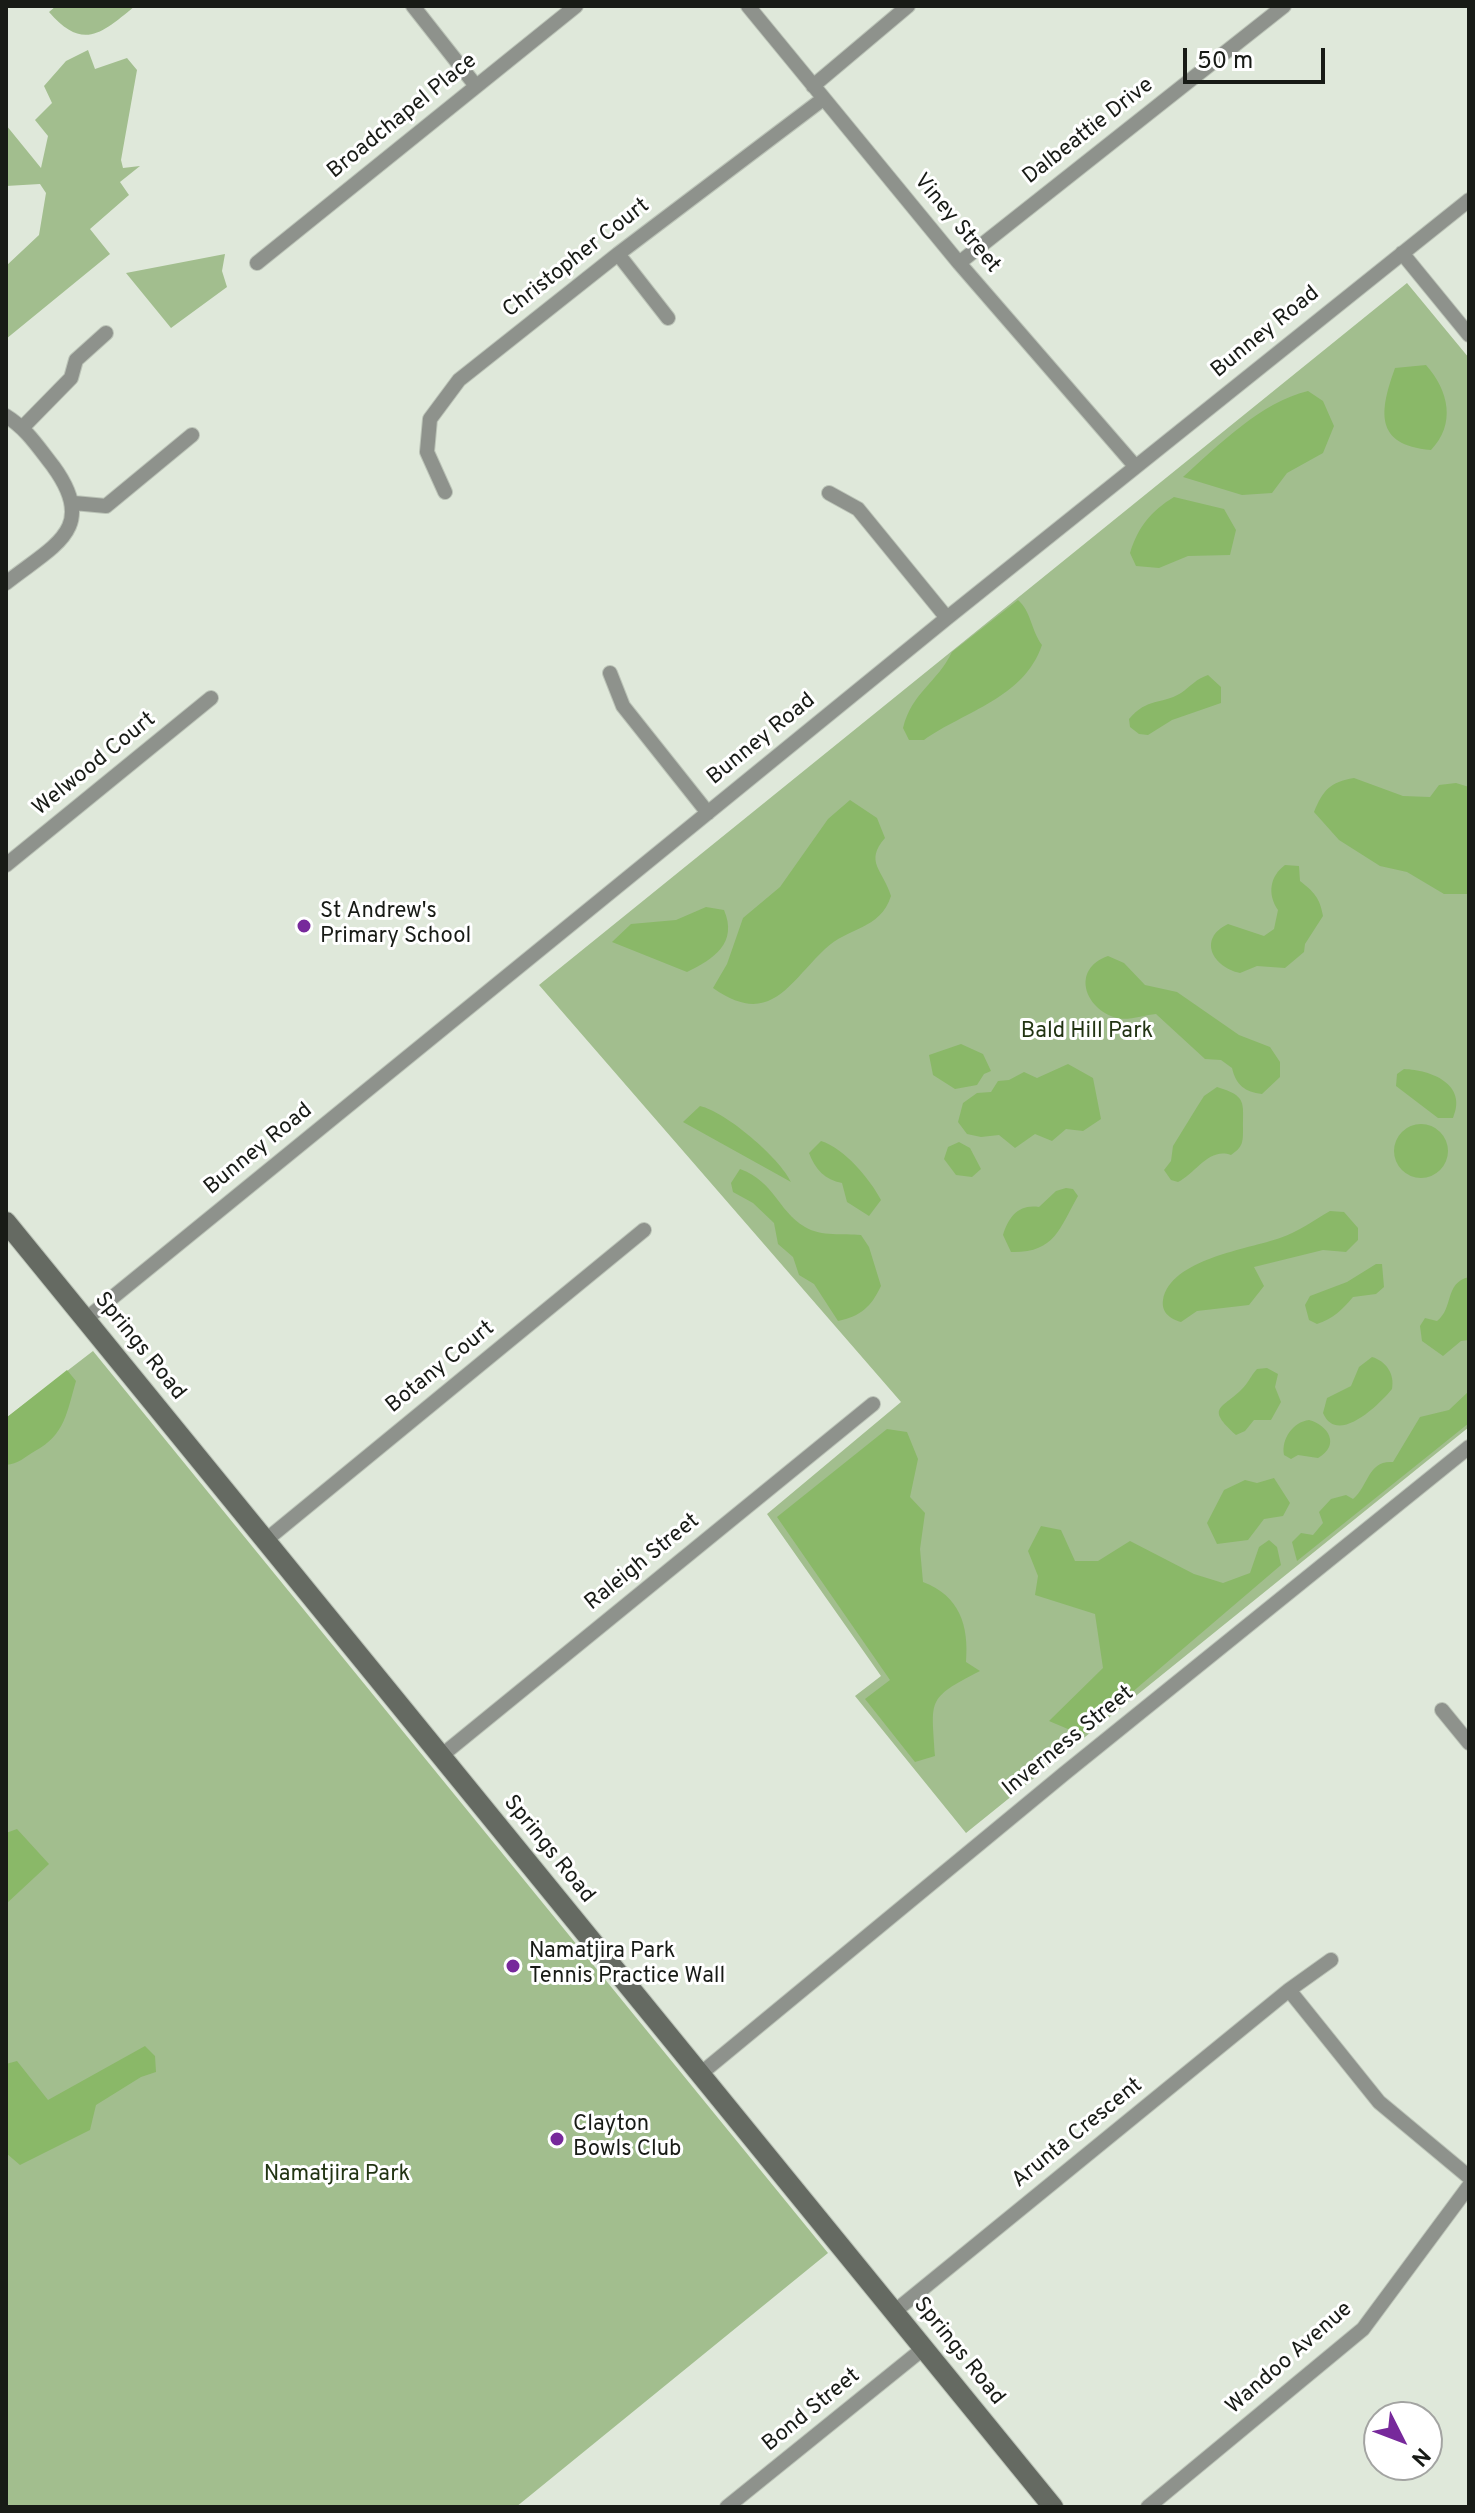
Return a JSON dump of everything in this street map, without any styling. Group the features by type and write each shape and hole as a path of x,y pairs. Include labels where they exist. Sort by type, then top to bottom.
{"main road":[{"name":"Springs Road","path":"6,1222 1053,2507"}],"street":[{"path":"413,6 476,86"},
{"name":"Broadchapel Place","path":"257,263 576,6"},
{"name":"Viney Street","path":"748,6 959,263 1135,466"},
{"path":"813,86 908,6"},
{"name":"Dalbeattie Drive","path":"959,263 1284,6"},
{"name":"Christopher Court","path":"445,492 427,452 430,419 459,380 618,254 823,99"},
{"name":"Bunney Road","path":"86,1319 947,618 1469,200"},
{"path":"1402,253 1469,335"},
{"path":"618,254 668,318"},
{"path":"23,427 71,378 76,360 106,333"},
{"path":"6,416 23,427 66,485 74,503 66,534 6,583"},
{"path":"74,503 100,508 106,506 192,435"},
{"path":"829,493 858,509 947,618"},
{"path":"610,673 623,706 708,813"},
{"name":"Welwood Court","path":"6,865 211,698"},
{"name":"Botany Court","path":"266,1540 644,1230"},
{"name":"Raleigh Street","path":"441,1756 873,1404"},
{"name":"Inverness Street","path":"699,2075 1065,1773 1469,1447"},
{"path":"1442,1710 1469,1743"},
{"name":"Arunta Crescent","path":"894,2312 1289,1990 1331,1960"},
{"path":"1289,1990 1379,2102 1468,2186"},
{"name":"Wandoo Avenue","path":"1148,2507 1363,2329 1468,2186"},
{"name":"Bond Street","path":"727,2507 924,2348"}],"green space":[{"path":"56,6 135,6 102,30 82,35 61,24 49,12"},
{"path":"88,50 95,69 127,58 137,70 121,160 123,168 140,166 120,182 129,195 90,229 110,254 6,339 6,266 39,235 46,193 40,184 6,186 6,125 41,168 48,136 35,120 52,103 44,86 66,61"},
{"path":"225,254 222,271 227,287 171,328 126,273"},
{"name":"Bald Hill Park","path":"1407,283 1469,358 1469,1427 966,1833 855,1696 881,1676 767,1514 901,1402 539,985"},
{"path":"1426,365 1440,386 1446,408 1444,429 1431,450 1399,441 1390,433 1385,411 1395,368"},
{"path":"1308,391 1323,401 1334,426 1323,453 1287,473 1272,493 1242,495 1183,477 1257,415"},
{"path":"1174,497 1224,509 1236,530 1230,555 1188,556 1159,568 1136,566 1130,553 1137,535 1152,514"},
{"path":"1018,600 1042,645 1022,678 992,702 924,740 909,740 903,728 912,705 952,652"},
{"path":"1208,675 1221,687 1221,703 1172,720 1148,735 1139,734 1130,727 1129,719 1142,707 1174,697"},
{"path":"1354,778 1403,796 1430,797 1439,785 1456,783 1469,787 1469,894 1444,894 1407,872 1380,866 1339,840 1314,812 1328,788"},
{"path":"850,800 877,818 885,838 879,846 876,860 891,896 886,907 871,922 825,949 776,997 749,1004 713,988 727,964 743,918 780,887 828,819"},
{"path":"1285,865 1299,866 1300,881 1316,896 1323,916 1305,944 1304,952 1285,968 1257,966 1240,973 1230,970 1212,952 1213,937 1228,924 1264,936 1274,929 1278,910 1271,892 1273,880"},
{"path":"706,907 724,910 728,922 726,941 714,955 687,972 612,942 631,924 676,920"},
{"path":"1108,956 1124,963 1145,985 1177,992 1239,1035 1270,1047 1280,1062 1280,1077 1262,1094 1251,1091 1242,1087 1232,1068 1221,1060 1205,1059 1156,1014 1121,1019 1096,1006 1086,988 1086,979 1096,962"},
{"path":"961,1044 983,1054 991,1071 984,1074 977,1085 955,1089 933,1075 929,1055"},
{"path":"1068,1064 1093,1078 1101,1119 1083,1131 1066,1129 1052,1141 1035,1134 1015,1148 999,1135 981,1137 967,1134 958,1122 963,1103 977,1093 991,1092 998,1081 1009,1080 1024,1072 1037,1078"},
{"path":"1404,1069 1435,1076 1451,1088 1456,1106 1453,1118 1438,1118 1396,1086 1397,1074"},
{"path":"1217,1087 1234,1094 1241,1101 1242,1144 1231,1155 1223,1153 1209,1158 1178,1182 1171,1180 1164,1170 1171,1161 1173,1146 1204,1096"},
{"path":"700,1106 724,1117 751,1137 776,1161 791,1182 683,1122"},
{"path":"1421,1124 1440,1132 1448,1151 1440,1170 1421,1178 1402,1170 1394,1151 1402,1132"},
{"path":"821,1141 847,1157 876,1192 881,1200 869,1216 847,1202 842,1183 821,1173 814,1164 809,1153"},
{"path":"959,1142 970,1148 981,1169 972,1177 956,1175 944,1159 948,1147"},
{"path":"740,1169 761,1181 788,1213 805,1227 825,1233 861,1235 869,1247 881,1286 864,1310 838,1321 814,1284 799,1275 793,1257 778,1244 774,1223 753,1203 733,1192 731,1183"},
{"path":"1073,1189 1078,1196 1054,1237 1037,1248 1011,1252 1003,1235 1012,1217 1026,1207 1039,1207 1056,1191"},
{"path":"1330,1211 1344,1212 1358,1228 1358,1240 1346,1252 1323,1250 1254,1267 1264,1286 1249,1305 1197,1311 1181,1322 1165,1312 1163,1300 1169,1286 1195,1265 1287,1235"},
{"path":"1376,1264 1382,1264 1384,1287 1376,1294 1353,1297 1337,1314 1317,1324 1309,1320 1305,1305 1310,1296 1347,1282"},
{"path":"1469,1277 1469,1340 1461,1341 1443,1356 1422,1341 1420,1326 1425,1318 1437,1321 1442,1316 1452,1290 1461,1280"},
{"name":"Namatjira Park","path":"93,1351 828,2253 516,2507 10,2507 6,2502 6,1418"},
{"path":"1372,1357 1388,1369 1392,1389 1358,1419 1348,1424 1329,1422 1323,1413 1327,1398 1351,1386 1359,1367"},
{"path":"1267,1368 1278,1374 1275,1387 1281,1402 1271,1420 1254,1420 1245,1431 1236,1435 1221,1419 1220,1409 1243,1388 1257,1369"},
{"path":"67,1370 76,1381 59,1430 45,1445 18,1462 6,1465 6,1418"},
{"path":"1469,1391 1469,1423 1297,1561 1292,1542 1301,1533 1313,1535 1323,1523 1319,1512 1331,1499 1346,1495 1353,1499 1378,1465 1393,1462 1420,1417 1449,1410"},
{"path":"1309,1420 1322,1426 1329,1436 1329,1447 1325,1453 1318,1458 1298,1455 1291,1459 1284,1455 1284,1443 1289,1432"},
{"path":"887,1429 907,1432 918,1459 910,1497 925,1513 920,1549 923,1582 946,1595 954,1604 966,1636 966,1662 980,1671 941,1695 933,1712 935,1756 915,1762 865,1699 890,1680 777,1517"},
{"path":"1274,1478 1290,1503 1283,1516 1264,1519 1248,1540 1217,1544 1207,1523 1224,1490 1245,1480 1257,1483"},
{"path":"1041,1526 1061,1530 1075,1561 1098,1561 1130,1541 1194,1574 1223,1583 1250,1573 1259,1547 1269,1540 1277,1547 1281,1565 1082,1735 1049,1721 1103,1668 1095,1614 1035,1595 1038,1576 1028,1551"},
{"path":"17,1829 49,1864 6,1904 6,1833"},
{"path":"145,2046 155,2056 156,2072 141,2077 96,2105 90,2130 20,2165 6,2153 6,2064 17,2061 48,2100"}],"place":[{"name":"St Andrew's Primary School","path":"304,926"},
{"name":"Namatjira Park Tennis Practice Wall","path":"513,1966"},
{"name":"Clayton Bowls Club","path":"557,2139"}]}
